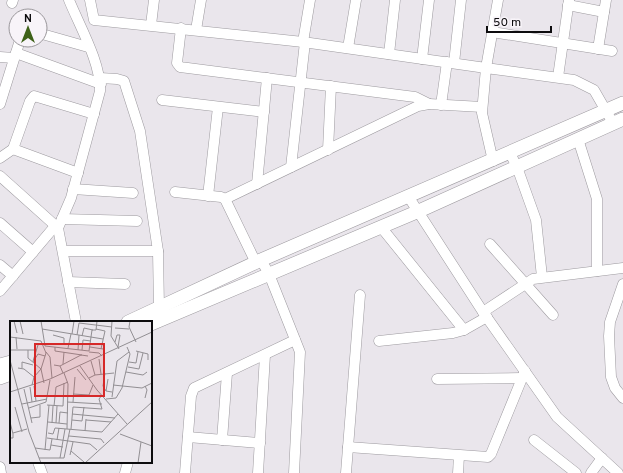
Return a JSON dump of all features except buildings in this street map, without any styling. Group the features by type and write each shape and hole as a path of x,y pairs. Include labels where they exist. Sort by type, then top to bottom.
{"street":[{"path":"0,290 58,224 73,189 94,114 100,81 69,0"},
{"path":"90,0 94,20 304,42 574,80 589,86 597,94 606,111 618,121 419,211 152,324"},
{"path":"150,25 154,0"},
{"path":"196,30 201,0"},
{"path":"291,167 301,82 308,0"},
{"path":"348,48 356,0"},
{"path":"389,54 395,0"},
{"path":"422,59 429,0"},
{"path":"441,105 461,0"},
{"path":"493,161 482,107 486,68 498,0"},
{"path":"598,49 606,0"},
{"path":"558,77 564,43 568,2 604,12"},
{"path":"181,28 177,63 180,67 415,97 429,104"},
{"path":"492,32 612,52"},
{"path":"48,36 88,47"},
{"path":"0,104 17,48"},
{"path":"0,57 15,55 100,81 118,79 124,82 139,122 158,251 159,308"},
{"path":"257,184 267,78"},
{"path":"328,150 331,86"},
{"path":"0,158 13,149 30,101 34,96 94,114"},
{"path":"162,100 264,112"},
{"path":"130,321 258,261 493,161 623,103"},
{"path":"175,192 225,199 418,106 429,104 482,107"},
{"path":"208,196 218,107"},
{"path":"578,139 597,199 597,271"},
{"path":"13,149 78,173"},
{"path":"510,153 517,167 536,220 542,277"},
{"path":"0,176 58,224 76,321"},
{"path":"73,189 133,193"},
{"path":"408,196 524,375 557,417 618,473"},
{"path":"225,199 258,261 269,274 296,340 301,358 294,473"},
{"path":"58,224 137,221"},
{"path":"0,223 33,252"},
{"path":"381,227 464,330"},
{"path":"490,244 523,284 552,315"},
{"path":"63,251 158,251"},
{"path":"0,265 13,276"},
{"path":"379,341 453,333 464,330 523,284 533,279 623,268"},
{"path":"68,282 125,284"},
{"path":"623,284 610,322 609,336 611,378 614,388 623,398"},
{"path":"346,473 360,295"},
{"path":"185,473 192,392 194,388 296,340"},
{"path":"258,473 265,355"},
{"path":"0,366 10,362"},
{"path":"222,440 227,373"},
{"path":"0,378 10,374"},
{"path":"437,379 524,375"},
{"path":"348,447 483,458 488,457 491,454 524,375"},
{"path":"188,437 260,443"},
{"path":"534,440 576,473"},
{"path":"458,473 459,456"},
{"path":"591,473 602,458"},
{"path":"38,463 42,473"},
{"path":"125,473 128,463"},
{"path":"0,467 1,473"}]}
